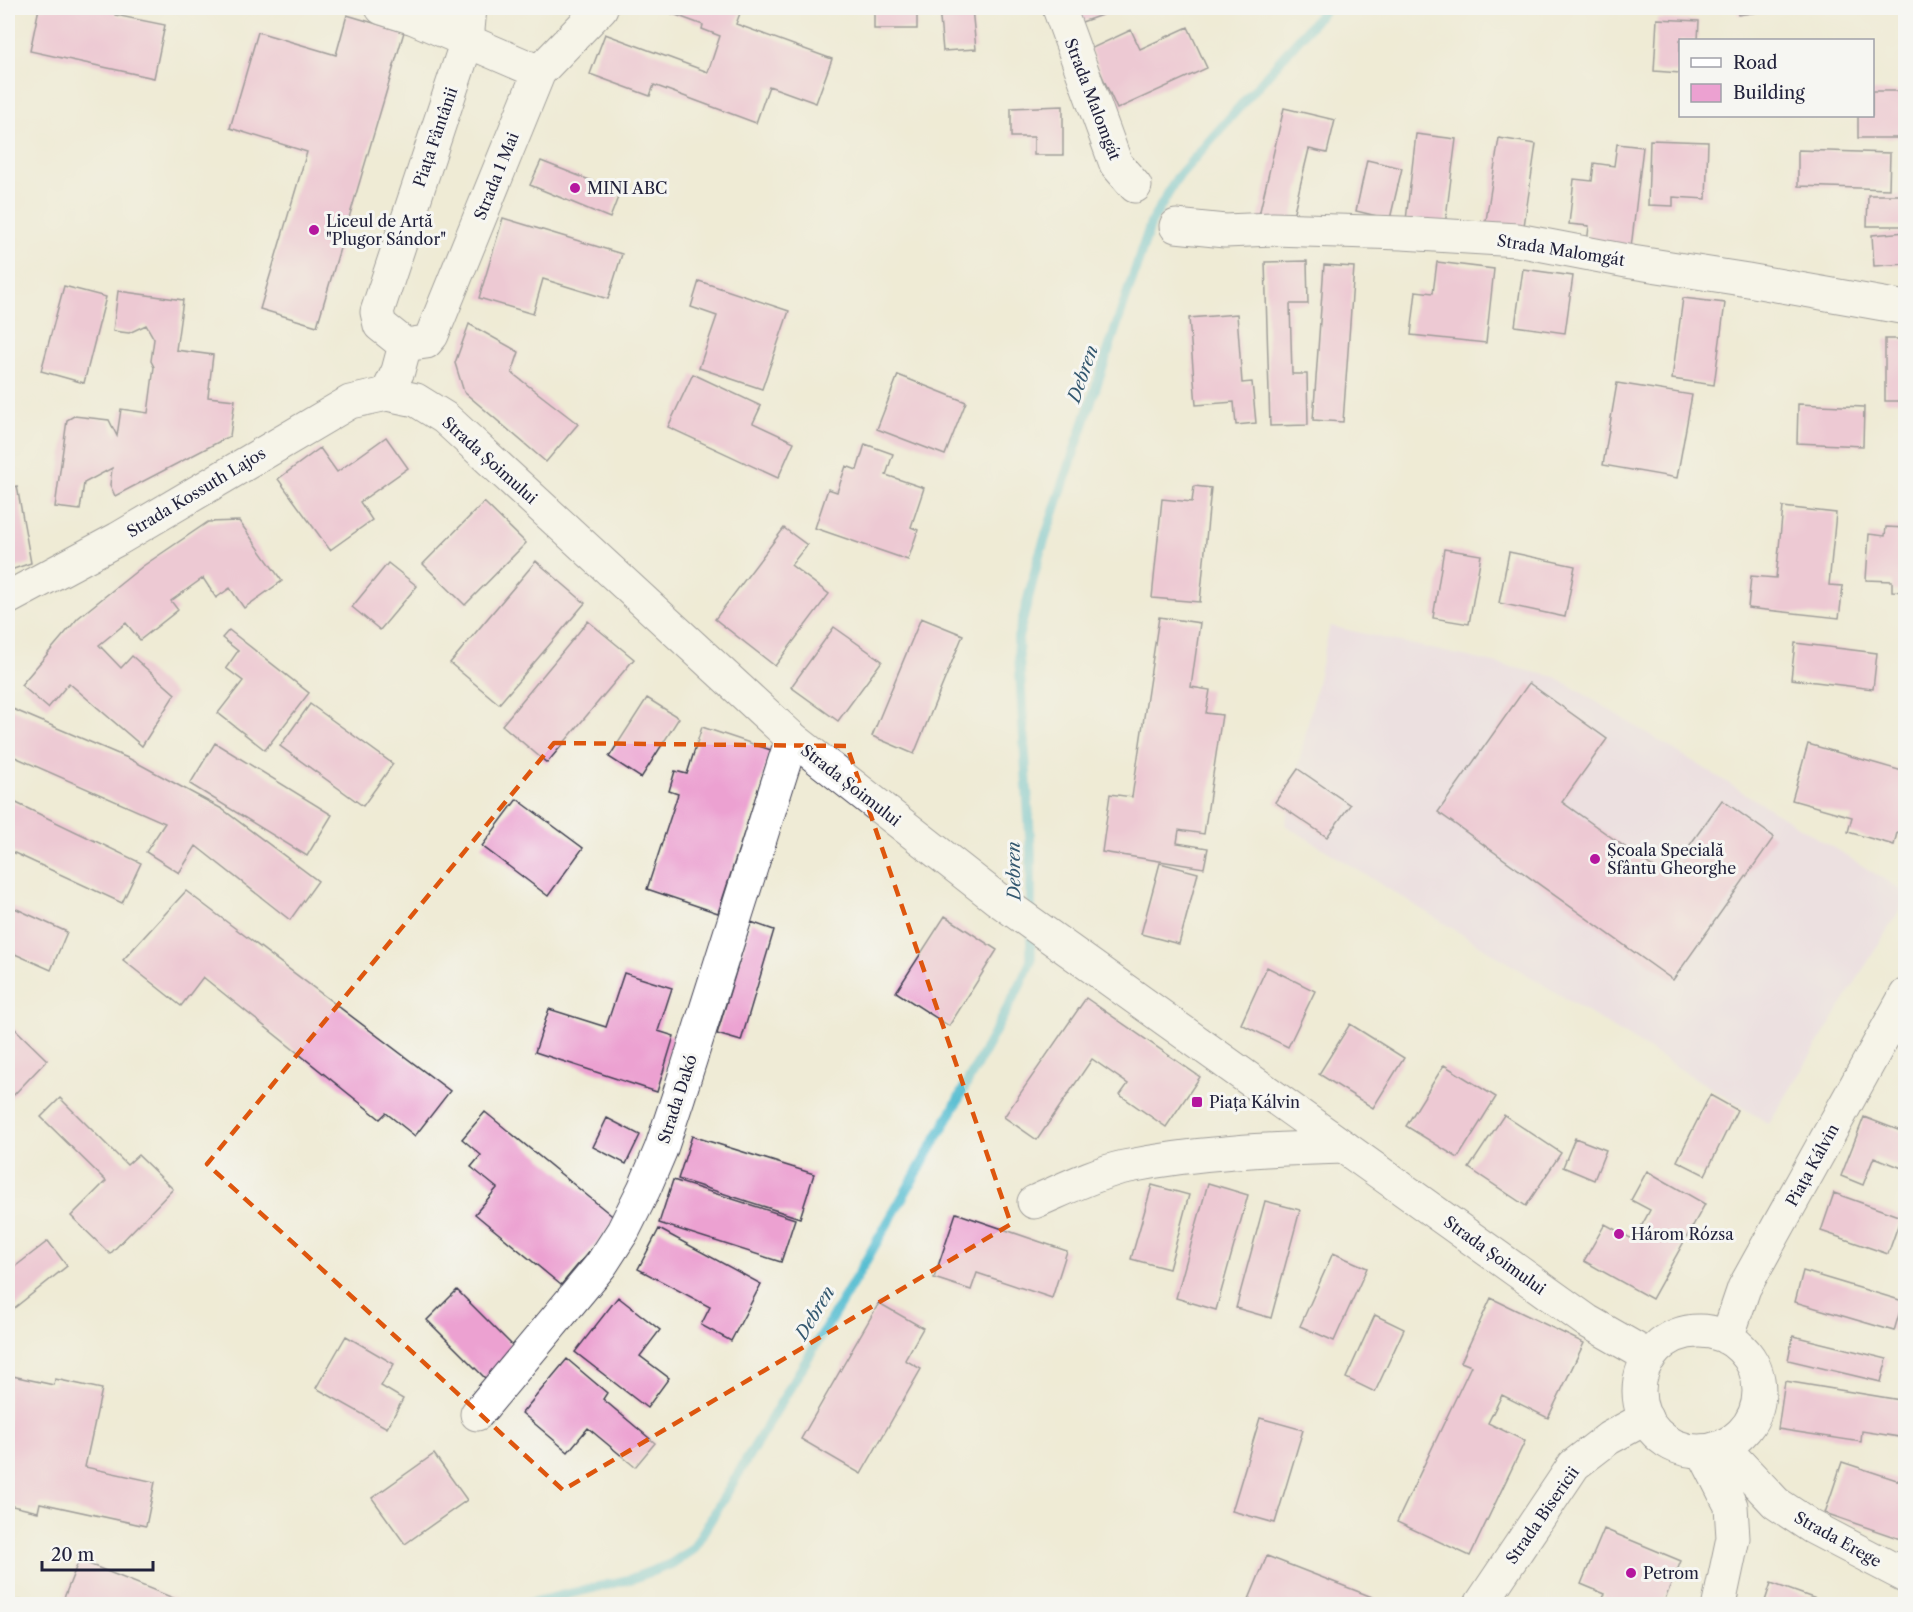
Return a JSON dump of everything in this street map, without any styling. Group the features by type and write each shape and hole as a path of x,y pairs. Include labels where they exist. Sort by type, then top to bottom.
{"street":[{"path":"382,8 414,18 539,72"},
{"name":"Piața Fântânii","path":"405,345 380,326 377,312 467,41 470,8"},
{"name":"Strada 1 Mai","path":"405,345 426,342 432,335 539,72 601,8"},
{"name":"Strada Malomgát","path":"1059,8 1116,165 1135,186"},
{"name":"Strada Malomgát","path":"1176,226 1225,231 1402,233 1517,240 1632,262 1905,308"},
{"path":"387,394 398,370 405,345"},
{"name":"Strada Kossuth Lajos","path":"8,598 118,539 350,402 387,394"},
{"name":"Strada Șoimului","path":"387,394 416,400 445,418 792,738 996,898 1587,1321 1650,1357"},
{"name":"Strada Dakó","path":"477,1414 601,1265 623,1231 644,1190 678,1098 792,738"},
{"name":"Piața Kálvin","path":"1727,1338 1744,1288 1905,995"},
{"path":"1034,1202 1122,1167 1264,1149 1344,1147"},
{"path":"1712,1332 1727,1338 1743,1350 1754,1366 1759,1384 1758,1404 1751,1421 1739,1436 1713,1449 1687,1450 1672,1445 1651,1428 1641,1403 1640,1387 1643,1371 1650,1357 1662,1344 1677,1335 1712,1332"},
{"name":"Strada Bisericii","path":"1481,1605 1574,1465 1609,1438 1646,1418"},
{"path":"1713,1449 1731,1506 1733,1538 1719,1605"},
{"name":"Strada Erege","path":"1713,1449 1776,1503 1812,1527 1905,1576"}],"highlighted area":[{"path":"554,743 847,746 1011,1224 563,1490 207,1164"}],"shaded area":[{"name":"Școala Specială Sfântu Gheorghe","path":"1330,626 1556,677 1905,892 1905,901 1769,1124 1285,825"}],"building":[{"path":"39,8 117,8 115,15 165,25 154,78 30,51"},
{"path":"662,8 742,8 736,24 832,59 816,103 769,86 756,123 654,85 650,96 590,74 605,34 708,72 720,36 702,29 703,25 662,10"},
{"path":"874,8 917,8 917,29 874,29"},
{"path":"939,8 972,8 976,49 943,51"},
{"path":"1074,8 1112,8 1113,11 1079,23"},
{"path":"1736,8 1779,8 1780,9 1738,15"},
{"name":"Liceul de Artă \"Plugor Sándor\"","path":"347,15 404,32 317,326 260,309 307,152 230,128 258,32 336,55"},
{"path":"1657,19 1699,21 1698,39 1679,39 1679,73 1654,71"},
{"path":"1188,27 1207,68 1117,109 1090,49 1131,30 1140,49"},
{"path":"1874,91 1906,91 1906,138 1858,138 1858,117 1874,117"},
{"path":"1063,106 1063,155 1034,155 1034,137 1011,137 1011,108"},
{"path":"1284,108 1335,120 1327,153 1309,149 1288,236 1256,228"},
{"path":"1416,134 1456,139 1445,225 1406,220"},
{"path":"1499,138 1536,144 1523,233 1485,227"},
{"path":"1650,140 1708,142 1706,199 1673,197 1673,206 1648,205"},
{"path":"1617,144 1643,147 1631,248 1587,243 1589,226 1569,224 1574,179 1592,181 1594,163 1614,166"},
{"path":"1798,150 1890,153 1889,189 1798,186"},
{"path":"1367,160 1402,168 1390,219 1356,211"},
{"name":"MINI ABC","path":"541,161 620,192 610,218 530,185"},
{"path":"1868,195 1906,195 1906,226 1867,226"},
{"path":"503,218 622,254 608,299 543,279 533,314 479,298"},
{"path":"1906,232 1906,264 1874,266 1872,235"},
{"path":"1307,261 1308,304 1290,304 1292,374 1307,374 1308,425 1270,426 1265,262"},
{"path":"1437,262 1494,269 1486,343 1411,335 1416,291 1433,293"},
{"path":"1324,265 1354,267 1343,422 1313,420"},
{"path":"1523,269 1573,276 1565,333 1515,326"},
{"path":"699,281 789,311 762,389 699,368 717,316 691,307"},
{"path":"64,286 106,297 84,383 41,371"},
{"path":"118,291 183,300 176,350 213,355 208,397 235,400 230,436 115,496 110,485 112,468 84,483 80,510 55,507 67,420 74,416 109,420 117,436 121,409 148,413 154,367 151,361 154,339 146,325 129,333 113,331"},
{"path":"1683,298 1725,303 1714,385 1672,379"},
{"path":"1237,314 1242,383 1252,382 1256,423 1236,425 1234,402 1196,405 1189,318"},
{"path":"469,324 519,352 512,373 578,424 546,462 464,392 455,363"},
{"path":"1885,339 1906,339 1906,401 1885,401"},
{"path":"693,374 761,406 753,423 794,442 778,478 668,427"},
{"path":"898,375 966,402 945,455 877,429"},
{"path":"1617,383 1692,395 1677,478 1603,465"},
{"path":"1798,404 1864,407 1863,446 1797,443"},
{"path":"386,437 408,468 360,502 372,520 330,550 278,479 320,448 337,472"},
{"path":"865,444 893,454 886,475 924,488 911,527 918,530 908,560 815,528 828,489 837,492 846,466 857,470"},
{"path":"17,486 31,563 8,571 8,488"},
{"path":"1194,486 1211,488 1200,602 1152,598 1162,499 1192,502"},
{"path":"484,502 526,543 465,605 423,564"},
{"path":"1783,507 1836,513 1829,585 1843,586 1839,618 1748,608 1751,576 1776,578"},
{"path":"239,521 282,581 244,608 230,588 216,598 203,578 171,601 178,610 140,640 126,623 99,645 121,668 132,656 175,694 142,746 69,683 48,708 21,685 78,618 143,566 208,522"},
{"path":"1886,527 1906,528 1906,592 1892,591 1892,581 1866,580 1869,534 1885,536"},
{"path":"784,528 807,545 791,565 829,594 775,666 715,619"},
{"path":"1444,549 1481,555 1469,624 1433,618"},
{"path":"1509,552 1575,566 1565,617 1499,603"},
{"path":"536,561 585,603 499,704 450,663"},
{"path":"388,563 417,586 380,630 352,607"},
{"path":"1159,617 1200,623 1191,687 1210,690 1206,713 1222,715 1204,834 1179,830 1177,843 1208,848 1204,868 1102,852 1110,794 1132,797"},
{"path":"921,618 963,635 914,754 872,736"},
{"path":"588,621 634,659 547,763 502,725"},
{"path":"834,627 882,661 838,721 791,687"},
{"path":"229,630 309,693 265,750 218,713 243,681 226,668 238,651 222,638"},
{"path":"1795,643 1877,653 1873,689 1791,679"},
{"path":"1529,683 1607,739 1562,802 1667,877 1722,800 1774,837 1673,980 1438,812"},
{"path":"647,698 679,718 641,778 609,757"},
{"path":"310,704 393,764 363,806 280,746"},
{"path":"8,707 130,759 222,809 318,881 290,920 196,846 179,873 146,852 165,823 8,754"},
{"path":"702,727 771,750 718,913 647,889 678,794 669,791 675,771 687,774"},
{"path":"215,743 332,815 307,856 190,784"},
{"path":"1808,744 1906,772 1906,835 1897,833 1894,845 1848,832 1852,817 1792,800"},
{"path":"1298,769 1350,805 1327,837 1275,802"},
{"path":"8,799 141,863 122,903 8,850"},
{"path":"517,799 583,848 548,896 482,846"},
{"path":"1160,863 1198,873 1179,944 1141,934"},
{"path":"186,891 450,1091 415,1136 386,1113 380,1119 203,977 181,1006 123,960"},
{"path":"8,905 67,932 51,970 8,951"},
{"path":"945,916 997,950 949,1026 896,992"},
{"path":"751,922 774,930 741,1041 717,1034"},
{"path":"1267,967 1315,991 1288,1047 1241,1024"},
{"path":"624,973 672,988 658,1031 674,1036 657,1092 535,1052 549,1009 606,1027"},
{"path":"1086,998 1200,1077 1166,1127 1120,1095 1128,1084 1092,1059 1037,1140 1004,1117"},
{"path":"8,1022 47,1060 9,1100 8,1098"},
{"path":"1350,1024 1404,1058 1373,1108 1319,1074"},
{"path":"1444,1065 1496,1097 1458,1158 1406,1126"},
{"path":"1710,1095 1737,1110 1705,1175 1677,1161"},
{"path":"60,1098 127,1165 138,1155 173,1189 110,1254 71,1216 106,1181 41,1117"},
{"path":"485,1112 616,1219 561,1285 475,1214 497,1188 471,1167 481,1155 462,1139"},
{"path":"1504,1115 1561,1153 1526,1206 1469,1168"},
{"path":"1864,1117 1906,1133 1906,1160 1902,1168 1874,1157 1863,1185 1841,1176"},
{"path":"607,1118 640,1135 626,1164 593,1147"},
{"path":"692,1136 814,1174 800,1218 678,1179"},
{"path":"1575,1138 1606,1150 1594,1180 1563,1167"},
{"path":"1647,1171 1705,1204 1652,1299 1584,1261 1605,1224 1634,1240 1650,1210 1631,1200"},
{"path":"673,1180 795,1219 781,1262 659,1223"},
{"path":"1208,1183 1248,1195 1216,1310 1176,1298"},
{"path":"1152,1185 1189,1195 1169,1269 1131,1259"},
{"path":"1834,1193 1901,1217 1888,1254 1821,1231"},
{"path":"1265,1201 1300,1210 1271,1318 1236,1308"},
{"path":"956,1213 1067,1251 1052,1298 977,1273 971,1290 934,1278"},
{"path":"659,1229 761,1284 731,1341 701,1325 710,1307 638,1269"},
{"path":"48,1241 67,1266 8,1313 8,1272"},
{"path":"1333,1253 1367,1268 1334,1341 1300,1326"},
{"path":"1803,1271 1903,1301 1894,1331 1795,1302"},
{"path":"457,1290 517,1350 487,1380 427,1320"},
{"path":"618,1297 660,1330 640,1356 669,1378 647,1408 575,1352"},
{"path":"1491,1298 1584,1343 1548,1418 1502,1395 1488,1423 1525,1441 1470,1556 1397,1522 1471,1366 1461,1362"},
{"path":"879,1303 923,1328 905,1360 921,1369 861,1474 801,1439"},
{"path":"1375,1315 1404,1329 1375,1392 1346,1378"},
{"path":"346,1336 394,1364 381,1386 403,1399 387,1428 316,1388"},
{"path":"1793,1336 1887,1359 1881,1382 1788,1360"},
{"path":"567,1359 607,1393 603,1399 655,1443 635,1467 588,1428 568,1452 522,1413"},
{"path":"8,1375 54,1385 55,1379 102,1389 85,1467 155,1482 146,1526 40,1503 38,1512 8,1505"},
{"path":"1785,1381 1906,1401 1906,1438 1862,1431 1861,1442 1778,1429"},
{"path":"1260,1418 1303,1430 1275,1523 1232,1511"},
{"path":"434,1454 467,1500 405,1544 372,1498"},
{"path":"1842,1462 1906,1483 1906,1541 1825,1513"},
{"name":"Petrom","path":"1604,1529 1681,1561 1663,1604 1600,1604 1605,1594 1581,1584"},
{"path":"1267,1556 1390,1604 1247,1604"},
{"path":"79,1560 176,1599 173,1604 62,1603"},
{"path":"1771,1583 1830,1604 1764,1604"},
{"path":"38,1600 38,1604 8,1604 8,1601"}],"waterway":[{"name":"Debren","path":"526,1604 631,1579 671,1564 693,1549 857,1276 947,1120 1020,985 1031,961 1031,854 1018,638 1039,556 1151,223 1177,178 1326,8"}],"place":[{"name":"MINI ABC","path":"575,188"},
{"name":"Liceul de Artă \"Plugor Sándor\"","path":"314,230"},
{"name":"Școala Specială Sfântu Gheorghe","path":"1595,859"},
{"name":"Piața Kálvin","path":"1197,1102"},
{"name":"Három Rózsa","path":"1619,1234"},
{"name":"Petrom","path":"1631,1573"}]}
